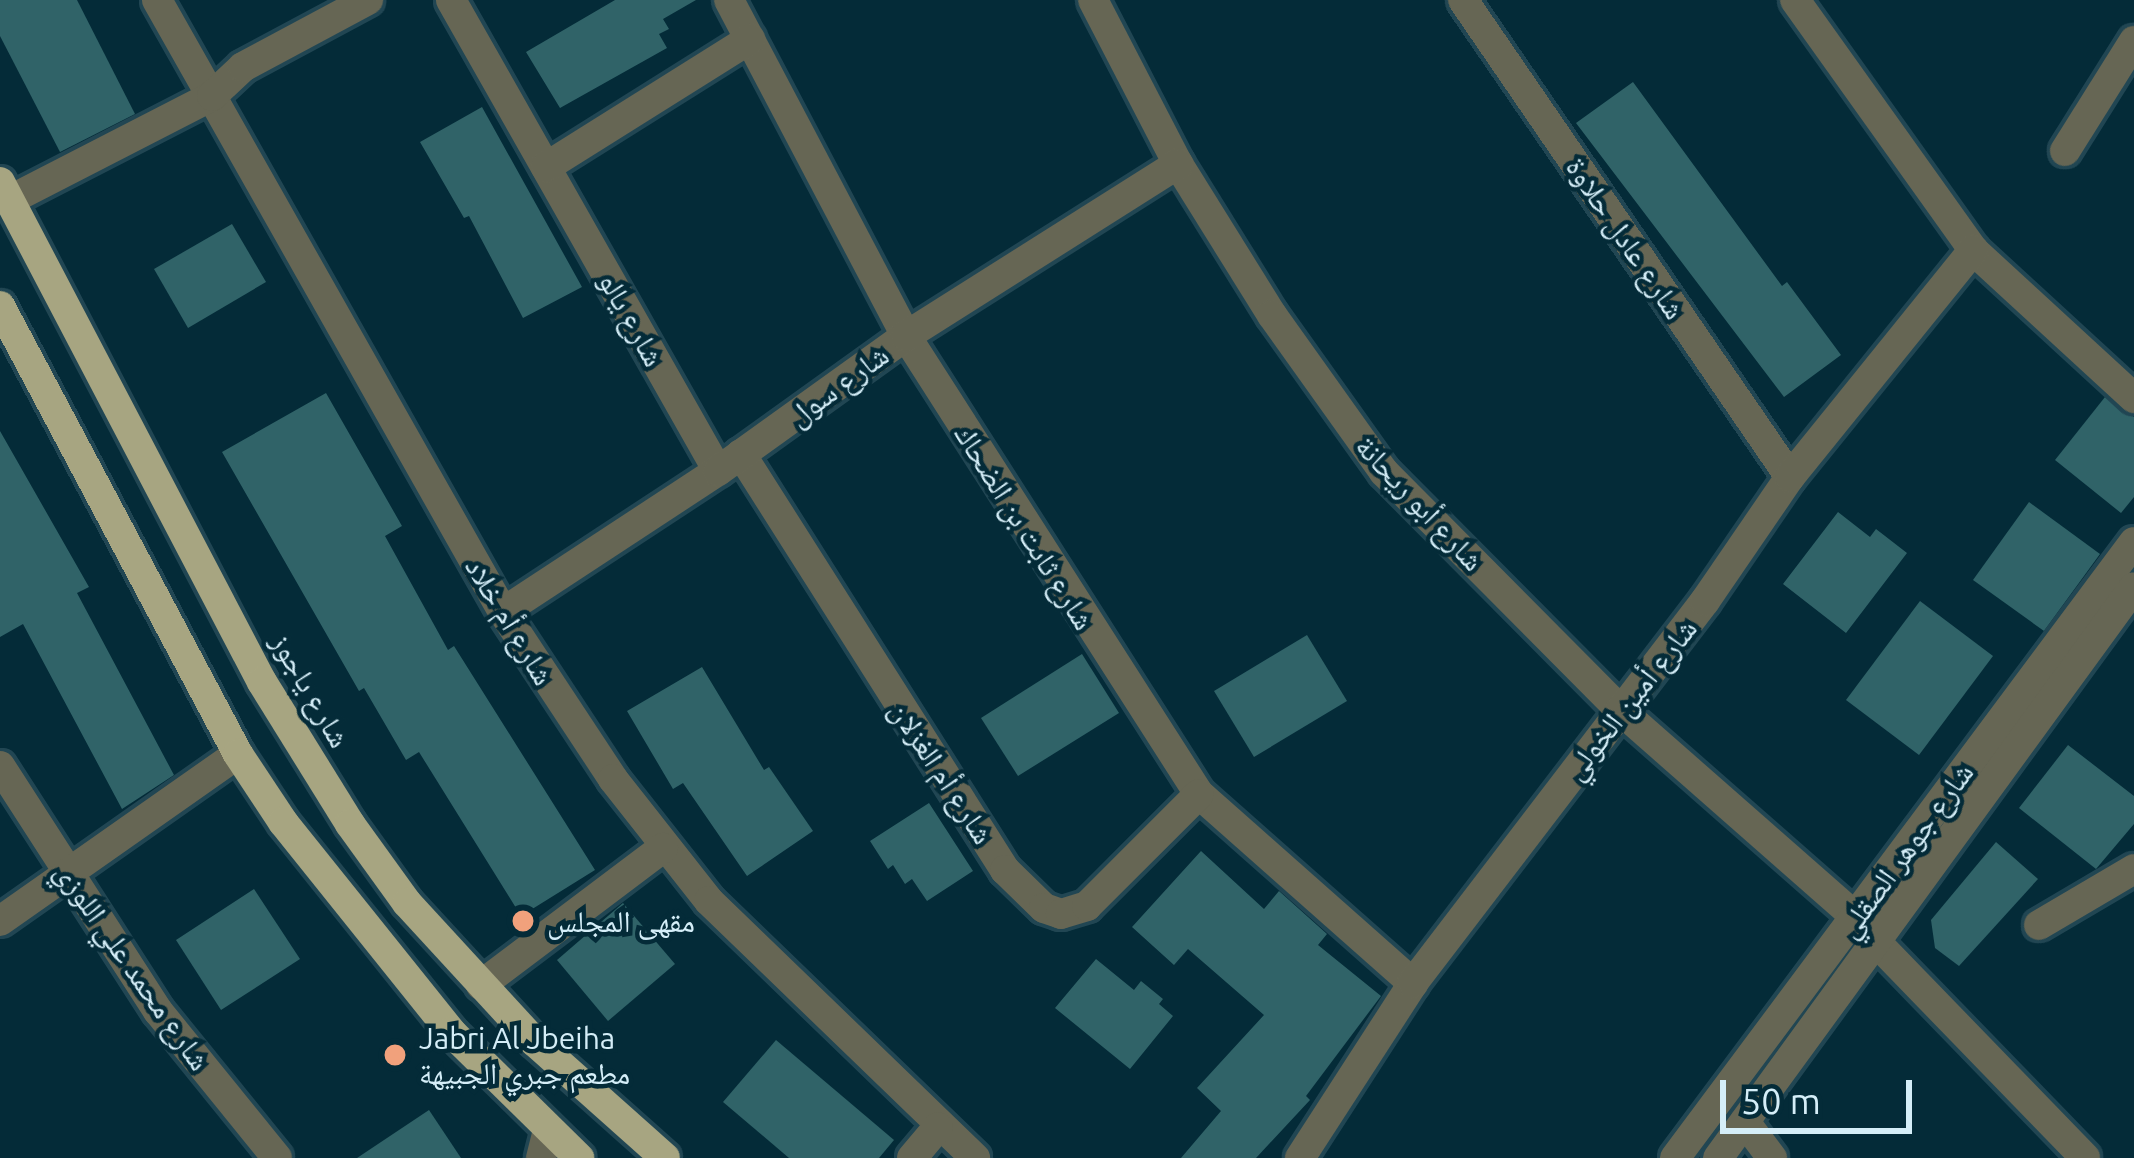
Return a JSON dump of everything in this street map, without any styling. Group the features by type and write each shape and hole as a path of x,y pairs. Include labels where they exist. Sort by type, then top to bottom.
{"main road":[{"name":"شارع ياجوز","path":"5,191 262,682 407,903 575,1083 664,1158"},
{"path":"0,306 238,754 362,928 544,1144 579,1158"}],"street":[{"name":"شارع أم خلاد","path":"157,0 358,364 503,612 663,848 742,935 975,1158"},
{"path":"5,191 212,96 243,67 368,0"},
{"name":"شارع يالو","path":"451,0 546,167 730,463"},
{"name":"شارع ثابت بن الضحاك","path":"729,0 906,336 1198,794 1413,983"},
{"name":"شارع أبو ريحانة","path":"1094,0 1178,164 1272,315 1384,472 1619,710 1856,917"},
{"name":"شارع عادل حلاوة","path":"1463,0 1790,477"},
{"path":"1795,0 1973,250 2134,398"},
{"path":"546,167 749,39"},
{"path":"2065,151 2134,41"},
{"name":"شارع سول","path":"503,612 730,463 906,336 1178,164"},
{"name":"شارع أمين الخولي","path":"1300,1158 1413,983 1705,601 1790,477 1973,250"},
{"name":"شارع أم الغزلان","path":"730,463 1005,870 1044,908 1061,914 1087,906 1198,794"},
{"name":"شارع جوهر الصقلي","path":"1676,1158 2134,542"},
{"name":"شارع جوهر الصقلي","path":"1718,1158 2134,587"},
{"path":"0,921 238,754"},
{"name":"شارع محمد علي اللوزي","path":"0,766 158,1011 277,1158"},
{"path":"481,985 663,848"},
{"path":"2039,926 2134,869"},
{"path":"1877,943 2085,1158"},
{"path":"1745,1122 1772,1158"},
{"path":"912,1158 938,1127"}],"building":[{"path":"0,0 77,0 135,114 60,152 0,36"},
{"path":"615,0 696,0 663,19 669,29 659,34 667,48 560,108 526,52"},
{"path":"1633,82 1782,286 1787,282 1841,355 1784,397 1576,123"},
{"path":"482,107 582,287 523,318 469,216 464,218 420,142"},
{"path":"232,224 266,282 188,328 154,269"},
{"path":"326,393 402,526 385,536 448,650 454,646 595,870 521,916 419,752 406,760 364,688 359,691 222,452"},
{"path":"2105,397 2134,417 2134,497 2121,513 2055,460"},
{"path":"0,431 89,587 77,593 174,775 122,809 23,624 0,637"},
{"path":"2029,502 2100,554 2044,631 1973,580"},
{"path":"1838,512 1870,537 1876,529 1907,553 1846,633 1783,584"},
{"path":"1920,601 1993,656 1919,755 1846,700"},
{"path":"1307,635 1347,701 1254,757 1214,691"},
{"path":"1082,654 1119,713 1018,776 981,718"},
{"path":"702,667 764,770 769,767 813,831 747,876 683,783 673,789 627,711"},
{"path":"2068,745 2134,796 2134,824 2096,869 2019,808"},
{"path":"929,803 973,871 927,901 912,879 905,884 893,865 888,869 870,841"},
{"path":"1996,842 2038,879 1959,966 1935,948 1931,920"},
{"path":"1201,851 1264,909 1279,891 1327,934 1318,945 1381,996 1306,1096 1310,1100 1256,1158 1181,1158 1221,1111 1197,1088 1264,1015 1188,949 1174,965 1132,927"},
{"path":"254,889 300,959 221,1010 176,940"},
{"path":"623,903 675,964 608,1021 557,960"},
{"path":"1096,959 1134,990 1141,981 1163,999 1159,1004 1173,1016 1130,1069 1055,1008"},
{"path":"776,1040 894,1140 879,1158 789,1158 723,1102"},
{"path":"429,1110 461,1158 357,1158"}],"place":[{"name":"مقهى المجلس","path":"523,921"},
{"name":"Jabri Al Jbeiha مطعم جبري الجبيهة","path":"395,1055"}]}
